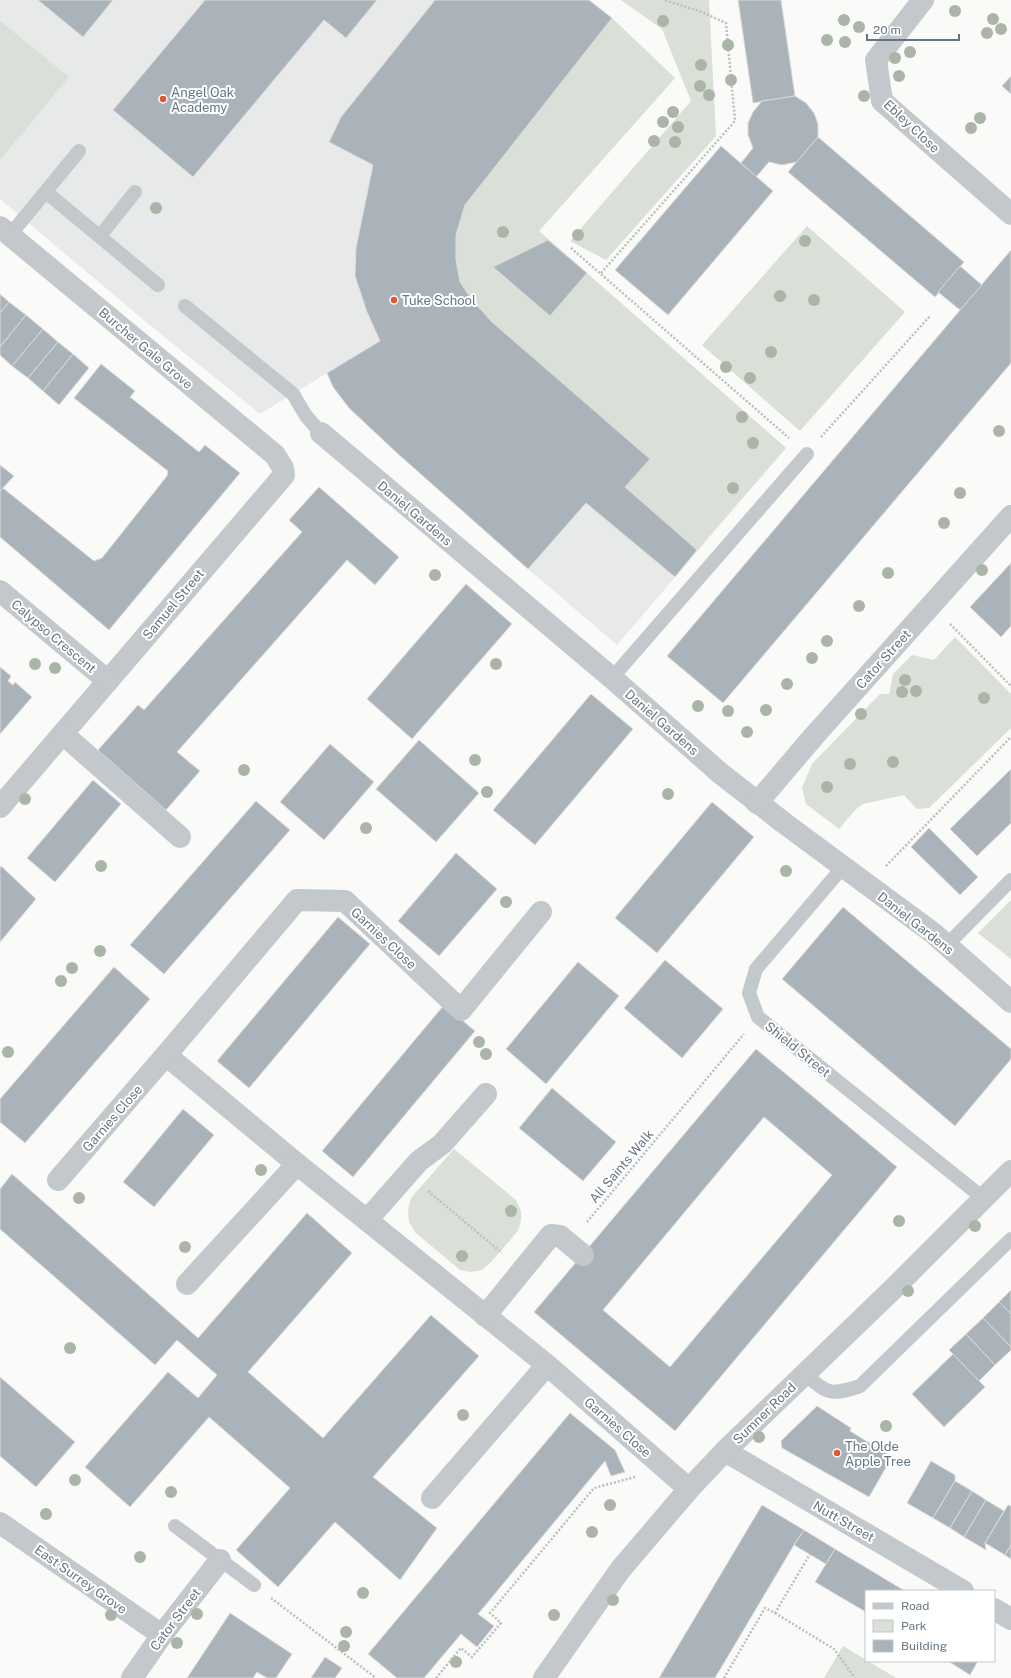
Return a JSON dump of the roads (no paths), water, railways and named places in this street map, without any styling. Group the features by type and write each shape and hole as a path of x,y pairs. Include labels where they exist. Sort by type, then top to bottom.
{"street":[{"name":"Ebley Close","path":"923,0 876,60 882,101 1011,214"},
{"name":"Burcher Gale Grove","path":"5,231 275,455 283,468 284,475"},
{"name":"Daniel Gardens","path":"321,433 612,678 720,773 757,803 947,945 1011,1002"},
{"name":"Samuel Street","path":"0,807 284,475"},
{"name":"Cator Street","path":"757,803 814,736 1011,516"},
{"name":"Calypso Crescent","path":"0,591 108,681"},
{"path":"62,734 180,837"},
{"name":"Garnies Close","path":"58,1180 297,900 345,901 461,1010 542,912"},
{"name":"Garnies Close","path":"166,1055 297,1164 547,1365 689,1490"},
{"path":"367,1220 419,1161 442,1144 486,1094"},
{"path":"187,1284 297,1164"},
{"name":"Sumner Road","path":"544,1678 620,1570 724,1451 892,1290 1011,1171"},
{"path":"485,1316 552,1236 560,1236 576,1249"},
{"path":"432,1498 547,1365"},
{"name":"Nutt Street","path":"724,1451 961,1590"},
{"name":"East Surrey Grove","path":"0,1523 162,1635"},
{"name":"Cator Street","path":"132,1678 162,1635 220,1560"},
{"path":"995,1611 1011,1620"}],"lane":[{"path":"5,231 46,192 79,151"},
{"path":"46,192 158,285"},
{"path":"100,236 135,192"},
{"path":"185,306 293,394 306,416 321,433"},
{"path":"612,678 807,454"},
{"name":"Shield Street","path":"843,867 756,969 749,993 758,1017 983,1198"},
{"path":"947,945 1011,880"},
{"path":"805,1374 824,1390 839,1393 860,1386 1011,1239"},
{"path":"175,1526 254,1585"}],"place":[{"name":"Angel Oak Academy","path":"163,99"},
{"name":"Tuke School","path":"394,300"},
{"name":"The Olde Apple Tree","path":"837,1453"}]}
